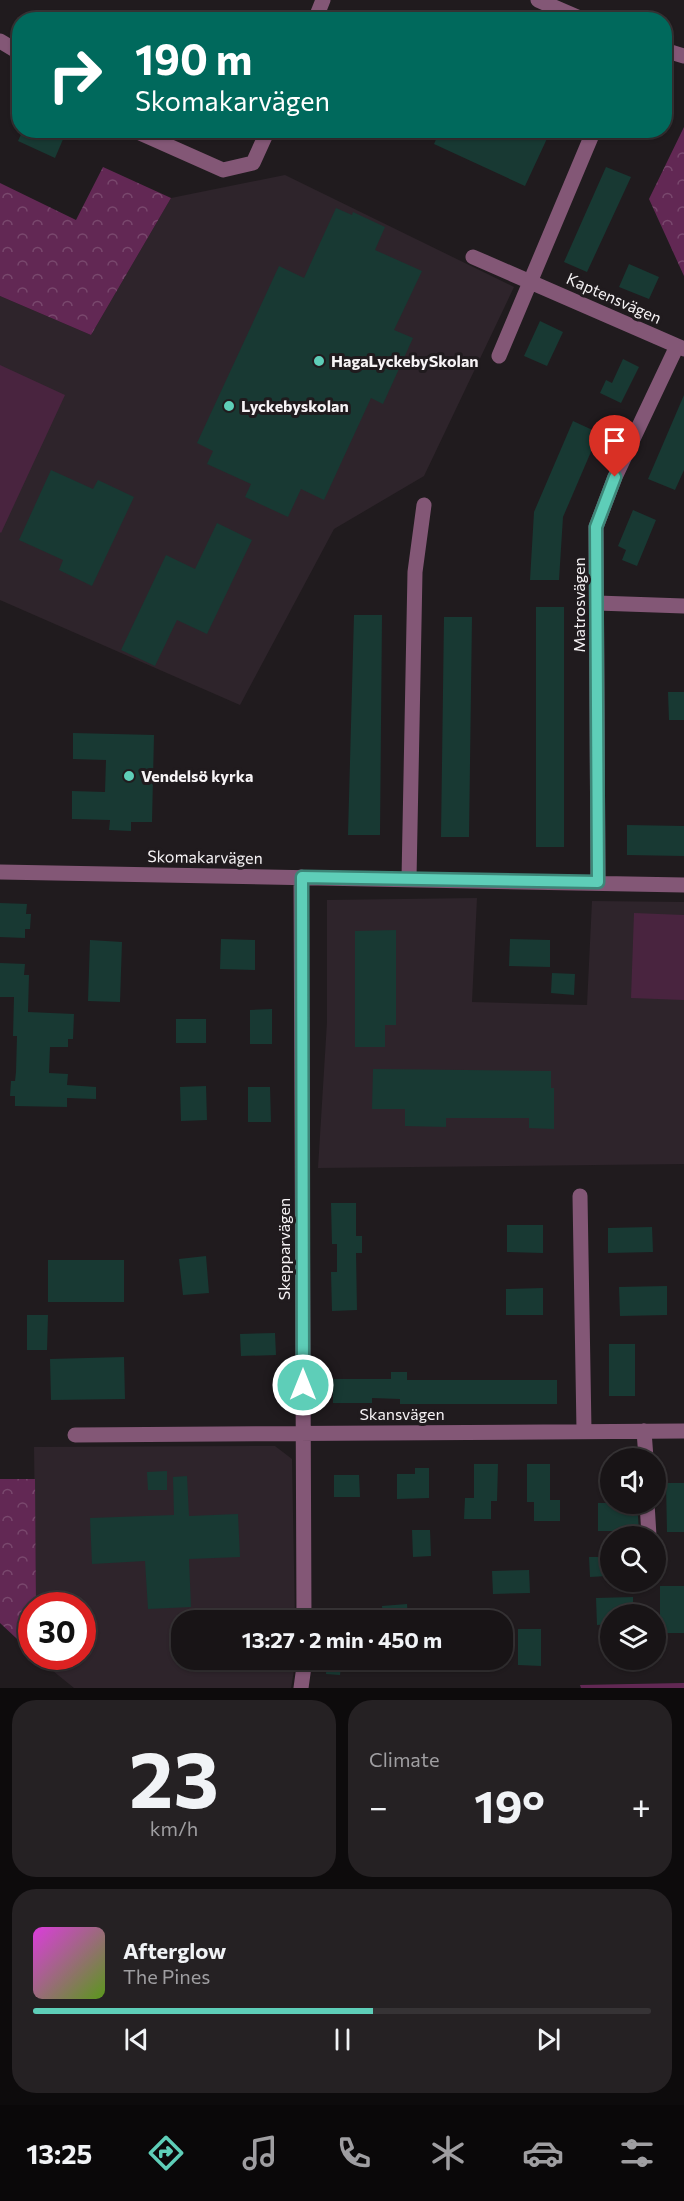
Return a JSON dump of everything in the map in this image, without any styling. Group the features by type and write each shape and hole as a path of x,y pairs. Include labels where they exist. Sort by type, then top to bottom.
{"street":[{"path":"538,0 566,12"},
{"path":"151,138 223,170 253,163 264,138"},
{"path":"499,356 591,138"},
{"name":"Kaptensvägen","path":"473,257 680,347"},
{"name":"Matrosvägen","path":"598,882 596,527 615,477 680,347"},
{"path":"410,879 415,583 424,505"},
{"path":"597,603 684,606"},
{"name":"Skomakarvägen","path":"0,872 684,885"},
{"name":"Skepparvägen","path":"302,877 304,1610"},
{"path":"580,1196 584,1430"},
{"path":"645,1431 645,1448"},
{"name":"Skansvägen","path":"75,1435 684,1431"},
{"path":"301,1688 303,1670"}],"shaded area":[{"name":"Lyckebyskolan","path":"285,175 514,287 424,476 334,529 240,705 0,600 0,296 91,335 171,198"},
{"path":"0,365 65,395 1,533 0,532"},
{"path":"477,898 472,1002 587,1005 592,901 684,902 684,1164 318,1168 327,1022 327,900"},
{"path":"634,913 684,915 684,1000 631,998"},
{"path":"275,1446 292,1459 295,1610 171,1610 171,1670 294,1670 291,1688 74,1688 52,1670 96,1670 96,1592 36,1592 34,1447"}],"green space":[{"path":"684,127 684,276 649,199"},
{"path":"103,167 171,198 91,335 0,296 0,183 76,220"},
{"path":"0,1479 35,1479 36,1592 18,1592 18,1640 0,1623"},
{"path":"684,1683 684,1688 581,1688 580,1685"}],"building":[{"path":"19,138 64,138 55,158 18,141"},
{"path":"437,138 547,138 525,186 434,144"},
{"path":"606,167 631,177 587,272 564,262"},
{"name":"HagaLyckebySkolan","path":"336,208 352,215 353,212 385,227 375,250 422,271 394,330 413,338 383,404 371,398 324,500 301,489 288,517 245,497 251,484 207,464 213,451 197,443 279,266 304,278"},
{"path":"629,264 659,277 649,299 619,287"},
{"path":"540,321 563,332 547,366 524,356"},
{"path":"623,359 639,367 621,403 600,393 606,380 612,383"},
{"path":"684,395 684,470 675,490 648,479"},
{"path":"573,421 599,433 563,517 559,580 530,580 534,512"},
{"path":"51,470 93,489 98,480 134,497 92,586 59,570 63,560 19,540"},
{"path":"633,510 656,520 637,566 622,560 626,550 618,546"},
{"path":"217,523 252,540 207,634 177,620 155,666 121,650 166,555 195,569"},
{"path":"536,607 564,607 564,847 536,847"},
{"path":"354,615 382,615 380,835 348,835"},
{"path":"444,617 472,617 469,837 441,837"},
{"path":"668,692 684,692 684,720 669,720"},
{"name":"Vendelsö kyrka","path":"73,733 154,735 152,822 131,822 131,831 109,830 110,820 72,819 72,791 105,792 106,760 73,759"},
{"path":"627,825 684,826 684,856 627,855"},
{"path":"0,903 27,904 26,914 31,914 30,929 25,929 25,938 0,937"},
{"path":"396,930 396,1025 385,1025 385,1047 355,1047 355,931"},
{"path":"221,939 255,940 255,970 220,969"},
{"path":"510,939 550,940 550,967 509,966"},
{"path":"90,940 122,942 120,1002 88,1001"},
{"path":"0,963 25,964 24,975 29,975 28,1012 74,1014 73,1039 68,1039 68,1047 50,1047 49,1073 68,1074 67,1085 96,1087 96,1099 67,1098 67,1107 15,1106 15,1096 10,1096 11,1081 15,1081 16,1072 17,1036 13,1036 14,997 0,997"},
{"path":"552,973 575,974 574,995 551,993"},
{"path":"272,1009 272,1044 250,1044 250,1010"},
{"path":"176,1019 206,1019 206,1043 176,1043"},
{"path":"373,1069 551,1071 551,1088 554,1088 554,1129 529,1128 529,1118 446,1118 446,1127 405,1126 405,1109 372,1109"},
{"path":"206,1086 207,1120 181,1121 180,1087"},
{"path":"248,1087 270,1087 271,1122 248,1122"},
{"path":"331,1203 356,1203 356,1236 362,1236 362,1253 356,1253 357,1310 332,1311 331,1272 337,1272 337,1244 332,1244"},
{"path":"507,1225 543,1225 543,1253 507,1252"},
{"path":"652,1227 653,1252 608,1253 608,1228"},
{"path":"206,1256 209,1293 183,1295 179,1259"},
{"path":"48,1260 124,1260 124,1302 48,1302"},
{"path":"667,1286 667,1315 620,1316 619,1287"},
{"path":"543,1288 543,1315 506,1315 506,1289"},
{"path":"27,1315 48,1315 47,1350 27,1350"},
{"path":"275,1333 276,1355 241,1356 240,1334"},
{"path":"609,1344 635,1344 635,1396 609,1396"},
{"path":"124,1357 125,1399 51,1400 50,1359"},
{"path":"391,1372 407,1372 407,1380 557,1380 557,1404 400,1404 400,1399 372,1398 372,1403 333,1403 333,1379 391,1379"},
{"path":"474,1464 498,1464 497,1501 491,1501 491,1519 464,1519 465,1498 474,1498"},
{"path":"527,1464 550,1464 550,1500 560,1500 560,1521 534,1521 534,1502 527,1502"},
{"path":"415,1468 429,1468 429,1498 397,1499 397,1474 415,1474"},
{"path":"167,1471 167,1490 148,1490 147,1472"},
{"path":"334,1475 359,1475 360,1497 334,1497"},
{"path":"187,1476 189,1516 238,1514 240,1557 189,1559 191,1607 148,1609 145,1561 92,1564 90,1518 174,1515 173,1477"},
{"path":"666,1483 684,1483 684,1532 667,1532"},
{"path":"598,1503 600,1503 600,1514 638,1514 639,1526 600,1526 600,1531 598,1531"},
{"path":"412,1530 430,1530 431,1556 413,1557"},
{"path":"589,1557 600,1557 600,1576 590,1577"},
{"path":"529,1570 530,1593 493,1594 492,1571"},
{"path":"666,1586 684,1586 684,1633 666,1633 666,1604 660,1604 660,1592 666,1592"},
{"path":"633,1597 633,1604 600,1604 600,1625 597,1625 596,1598"},
{"path":"407,1604 407,1610 382,1610 382,1606"},
{"path":"518,1629 541,1629 541,1666 518,1665"},
{"path":"326,1670 341,1670 340,1675 326,1674"}],"place":[{"name":"HagaLyckebySkolan","path":"319,361"},
{"name":"Lyckebyskolan","path":"229,406"},
{"name":"Vendelsö kyrka","path":"129,776"}],"route":[{"path":"303,1385 302,877 598,882 596,527 615,477"}]}
